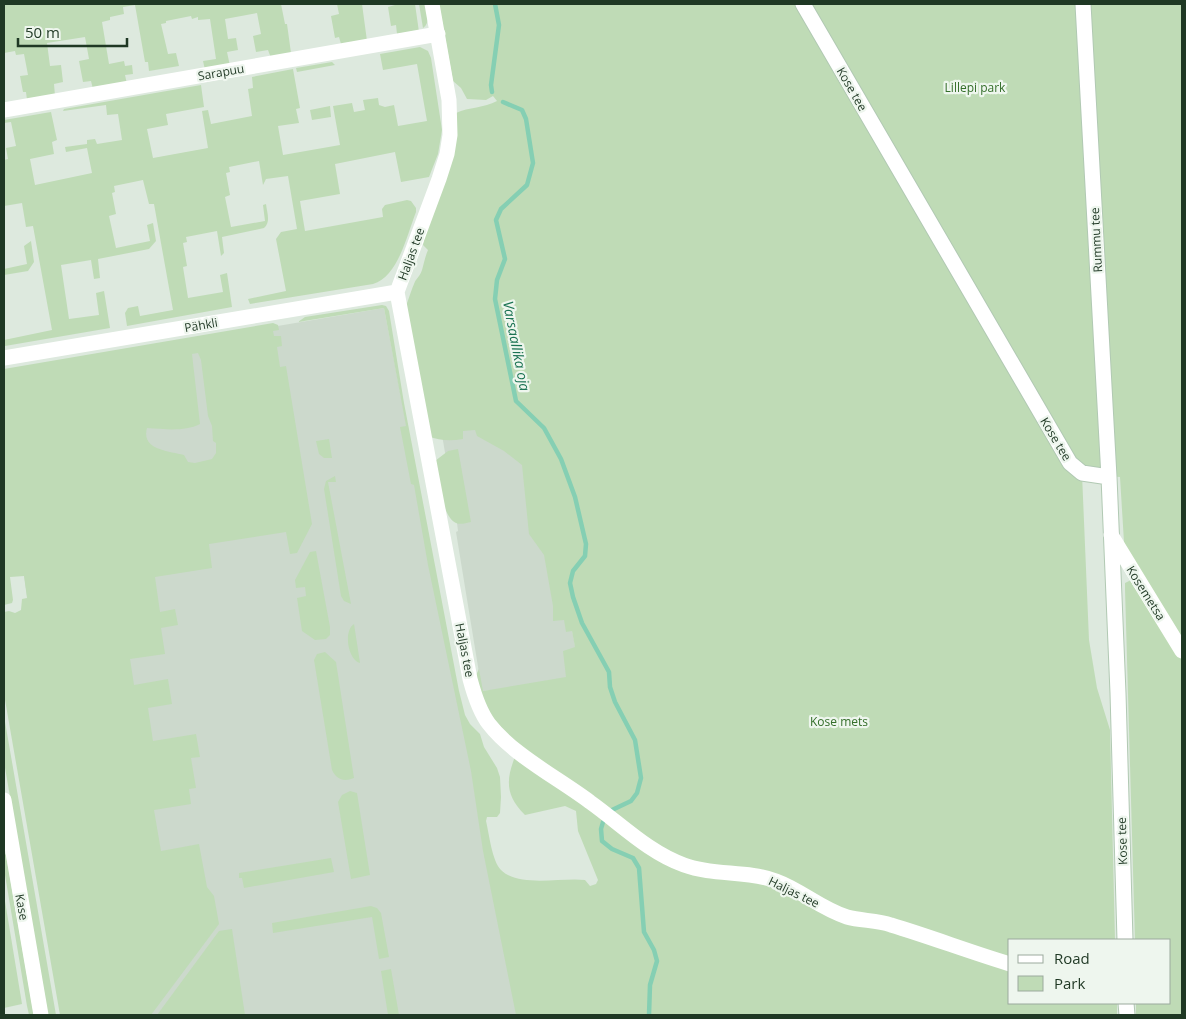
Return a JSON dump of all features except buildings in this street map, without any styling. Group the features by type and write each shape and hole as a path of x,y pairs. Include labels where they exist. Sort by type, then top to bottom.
{"street":[{"name":"Haljas tee","path":"432,4 449,100 451,122 449,144 439,179 397,292 470,679 476,700 488,723 509,745 590,802 649,848 672,860 700,870 763,877 777,881 829,910 848,917 890,924 1008,963"},
{"name":"Kose tee","path":"803,4 1070,464 1082,473 1109,477 1118,693 1125,939"},
{"name":"Rummu tee","path":"1084,4 1109,477"},
{"name":"Sarapuu","path":"4,110 438,34"},
{"name":"Pähkli","path":"4,358 397,292"},
{"name":"Kosemetsa","path":"1111,535 1182,651"},
{"name":"Kase","path":"4,800 7,840 41,1015"}],"shaded area":[{"path":"384,308 519,1015 67,1015 30,617 24,575 4,372"},
{"path":"472,347 537,448 582,682 482,691 441,429"}],"green space":[{"path":"4,4 281,4 285,24 287,24 291,53 271,58 268,50 256,52 253,36 261,34 257,13 225,19 228,39 236,38 238,50 227,52 230,66 205,70 203,61 216,59 210,19 198,20 198,17 192,19 191,16 166,21 166,23 161,24 168,54 176,53 179,66 149,71 148,62 145,62 135,5 123,7 124,14 110,17 110,20 102,22 109,64 124,61 125,66 132,65 133,74 125,75 127,84 93,89 91,81 83,82 79,61 89,59 85,37 47,43 50,66 61,65 63,82 54,84 55,96 27,100 26,92 23,92 20,76 28,75 24,54 16,55 15,51 4,53"},
{"path":"337,4 362,4 367,41 341,44 339,37 335,38 331,16 339,14"},
{"path":"395,4 415,4 419,32 397,34 396,25 391,26 388,7"},
{"path":"419,4 425,4 428,20 423,28"},
{"name":"Kose mets","path":"439,4 1182,4 1182,1015 1136,1015 1136,1004 1171,1004 1171,939 1135,939 1125,589 1125,583 1131,580 1124,542 1120,477 1082,474 1089,640 1097,688 1110,730 1115,939 1008,939 1008,1004 1117,1004 1117,1015 516,1015 483,851 471,771 428,565 414,485 411,484 400,427 406,426 384,308 298,322 305,317 382,305 386,306 389,311 404,403 459,691 465,715 470,724 480,734 484,747 497,768 500,777 500,813 497,817 487,817 486,821 495,860 501,870 518,879 541,881 576,879 585,880 590,886 596,884 598,880 578,831 576,811 565,806 525,815 513,799 509,783 512,766 519,747 492,717 483,700 476,675 479,669 483,691 566,677 563,651 575,647 572,631 566,632 564,620 553,621 553,606 544,555 529,534 522,465 504,451 477,436 475,430 463,431 463,439 459,440 441,440 428,436 406,306 415,282 422,271 428,250 423,245 424,239 457,132 456,113 497,101 493,96 486,100 467,99 461,88 453,81"},
{"path":"420,47 428,51 431,58 442,130 438,154 429,177 401,182 395,152 335,164 340,194 300,201 305,231 383,217 382,209 385,205 407,200 411,201 416,208 416,212 401,254 389,273 382,280 373,284 250,304 248,299 286,291 276,239 281,232 297,229 288,176 266,179 263,185 259,161 229,167 230,172 226,173 230,195 225,197 231,227 265,221 263,205 266,204 268,220 266,226 222,237 224,253 221,256 217,231 186,237 187,242 183,243 187,266 183,267 188,298 223,292 220,275 227,273 232,307 127,326 125,313 128,308 138,306 140,316 173,310 154,204 149,204 143,180 114,186 115,192 112,193 116,214 109,216 116,248 150,241 147,225 153,223 156,241 149,249 98,259 100,278 94,279 91,260 61,265 69,319 99,315 96,293 104,291 110,328 5,346 4,340 52,330 33,226 26,227 22,203 4,206 4,160 8,159 6,148 16,146 11,122 4,123 4,120 51,112 57,140 52,142 54,154 30,159 35,185 92,173 87,148 66,152 65,147 87,144 87,140 95,139 97,144 122,140 118,114 107,115 106,105 63,111 64,109 201,85 204,107 166,114 168,125 147,129 153,158 208,148 202,111 208,110 211,124 252,116 248,89 253,88 252,77 293,69 300,108 296,109 299,123 278,126 283,155 340,145 333,106 352,103 354,112 365,110 363,100 378,98 379,105 385,107 394,105 398,126 427,121 417,64 383,70 380,54"},
{"path":"332,62 335,65 297,72 296,68"},
{"path":"330,106 331,117 312,120 310,110"},
{"path":"31,241 34,262 28,271 4,275 4,269 27,264 24,246"},
{"path":"273,323 278,325 279,330 273,331 274,336 281,336 282,346 277,347 280,367 286,366 312,524 297,553 290,554 286,532 209,544 212,568 155,577 160,612 175,609 178,625 161,628 165,654 130,659 134,685 168,679 172,704 148,708 153,741 196,734 200,757 191,758 196,788 189,789 191,804 154,810 161,851 199,844 207,887 214,896 219,924 151,1015 60,1015 4,694 4,612 15,613 21,610 22,599 27,598 24,576 10,577 13,600 12,603 4,605 4,369","holes":["198,353 201,360 208,416 212,426 213,441 216,443 216,453 212,459 195,463 188,462 184,455 157,448 148,441 146,435 147,428 181,429 200,424 192,354"]},
{"path":"329,439 332,458 324,458 319,454 316,441"},
{"path":"458,449 471,522 461,524 451,519 447,512 441,495 435,461 448,451"},
{"path":"335,476 336,482 328,482 351,604 344,601 341,596 324,489 326,481"},
{"path":"316,551 330,635 326,639 315,640 302,631 297,598 306,596 305,587 296,588 295,580 310,552"},
{"path":"354,624 360,663 352,657 348,645 349,633"},
{"path":"325,652 336,662 354,778 347,780 339,778 332,770 314,660 317,654"},
{"path":"4,716 56,1015 48,1015 4,762"},
{"path":"350,791 357,793 370,875 351,879 338,802 342,795"},
{"path":"4,852 33,1015 29,1015 27,1006 4,869"},
{"path":"331,858 334,872 244,888 242,878 239,878 239,873"},
{"path":"4,895 22,1004 4,1008"},
{"path":"371,906 377,908 381,913 389,957 379,959 372,917 273,933 272,923"},
{"path":"232,929 245,1015 157,1015 219,931"},
{"path":"391,969 399,1015 388,1015 381,971"}],"waterway":[{"name":"Varsaallika oja","path":"492,92 491,85 499,25 495,4"},
{"name":"Varsaallika oja","path":"503,102 522,110 526,119 533,163 527,185 501,209 496,220 505,259 497,280 495,299 516,401 544,428 561,459 575,497 586,544 585,556 573,571 570,583 573,597 582,623 609,672 610,687 615,702 635,740 641,778 637,793 631,801 612,810"},
{"name":"Varsaallika oja","path":"603,822 601,829 602,841 612,849 633,858 639,868 644,932 654,950 657,961 650,985 649,1015"}],"park label":[{"name":"Lillepi park","path":"975,87"}]}
